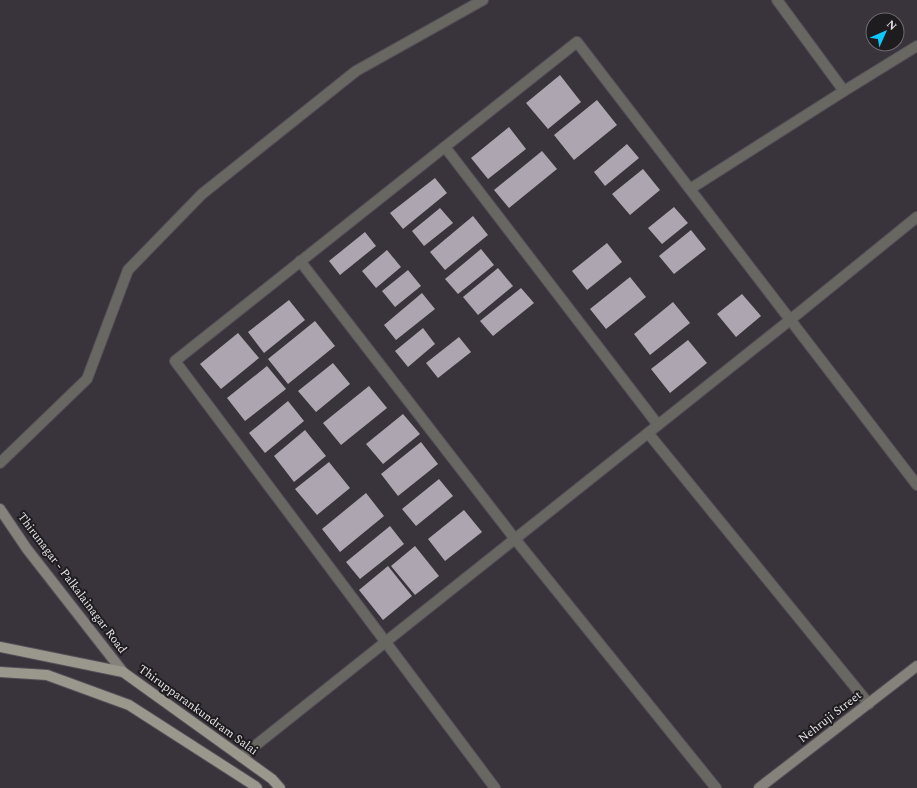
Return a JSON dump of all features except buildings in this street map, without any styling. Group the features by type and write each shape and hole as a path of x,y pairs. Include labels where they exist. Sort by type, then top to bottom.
{"main road":[{"name":"Thirunagar - Palkalainagar Road","path":"0,509 27,549 123,672"},
{"name":"Thirupparankundram Salai","path":"0,646 123,672 241,756 272,779 280,788"},
{"name":"Nehruji Street","path":"759,788 917,666"},
{"path":"0,672 47,675 129,705 257,788"}],"street":[{"path":"0,463 87,379 128,270 202,194 356,72 483,0"},
{"path":"777,0 844,91"},
{"path":"495,788 176,361 577,42 917,485"},
{"path":"690,188 917,46"},
{"path":"445,147 658,425"},
{"path":"241,756 790,320 917,217"},
{"path":"300,261 515,539 716,788"},
{"path":"648,433 869,704"}]}
